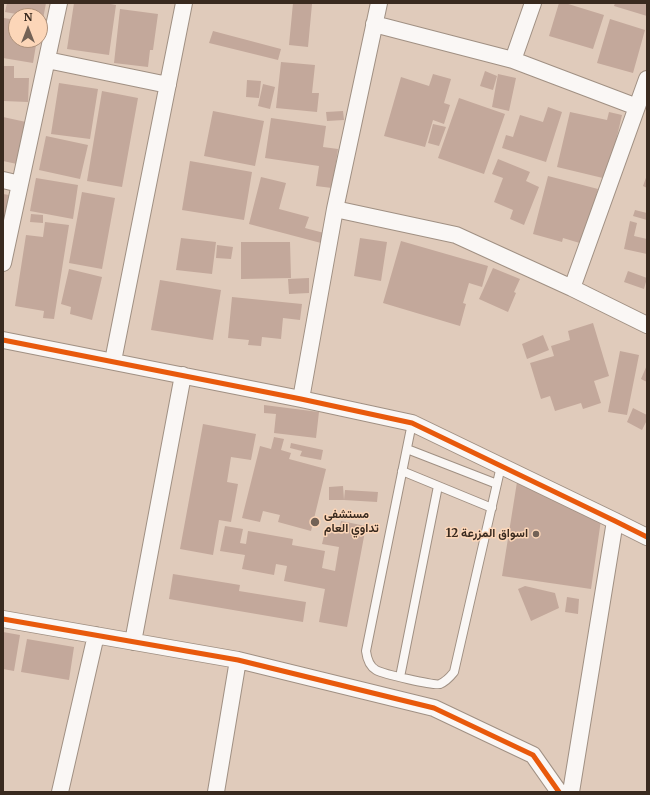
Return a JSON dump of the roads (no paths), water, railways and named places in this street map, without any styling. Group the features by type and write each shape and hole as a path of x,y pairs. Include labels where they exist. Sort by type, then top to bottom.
{"street":[{"path":"3,263 59,3"},
{"path":"113,361 184,3"},
{"path":"300,399 334,208 379,3"},
{"path":"513,60 533,3"},
{"path":"374,24 513,60 637,107"},
{"path":"47,60 168,85"},
{"path":"572,288 647,79"},
{"path":"3,180 20,184"},
{"path":"334,208 456,235 572,288 647,326"},
{"path":"3,340 183,375 412,423 647,537"},
{"path":"133,642 183,375"},
{"path":"571,792 615,521"},
{"path":"3,619 238,660 434,708 533,755 559,792"},
{"path":"60,792 96,635"},
{"path":"216,792 238,660"}],"lane":[{"path":"412,423 366,651 367,661 375,670 438,685 448,680 454,672 501,466"},
{"path":"407,449 497,484"},
{"path":"402,471 492,508"},
{"path":"400,677 438,486"}],"place":[{"name":"مستشفى تداوي العام","path":"315,522"},
{"name":"اسواق المزرعة 12","path":"536,534"}]}
